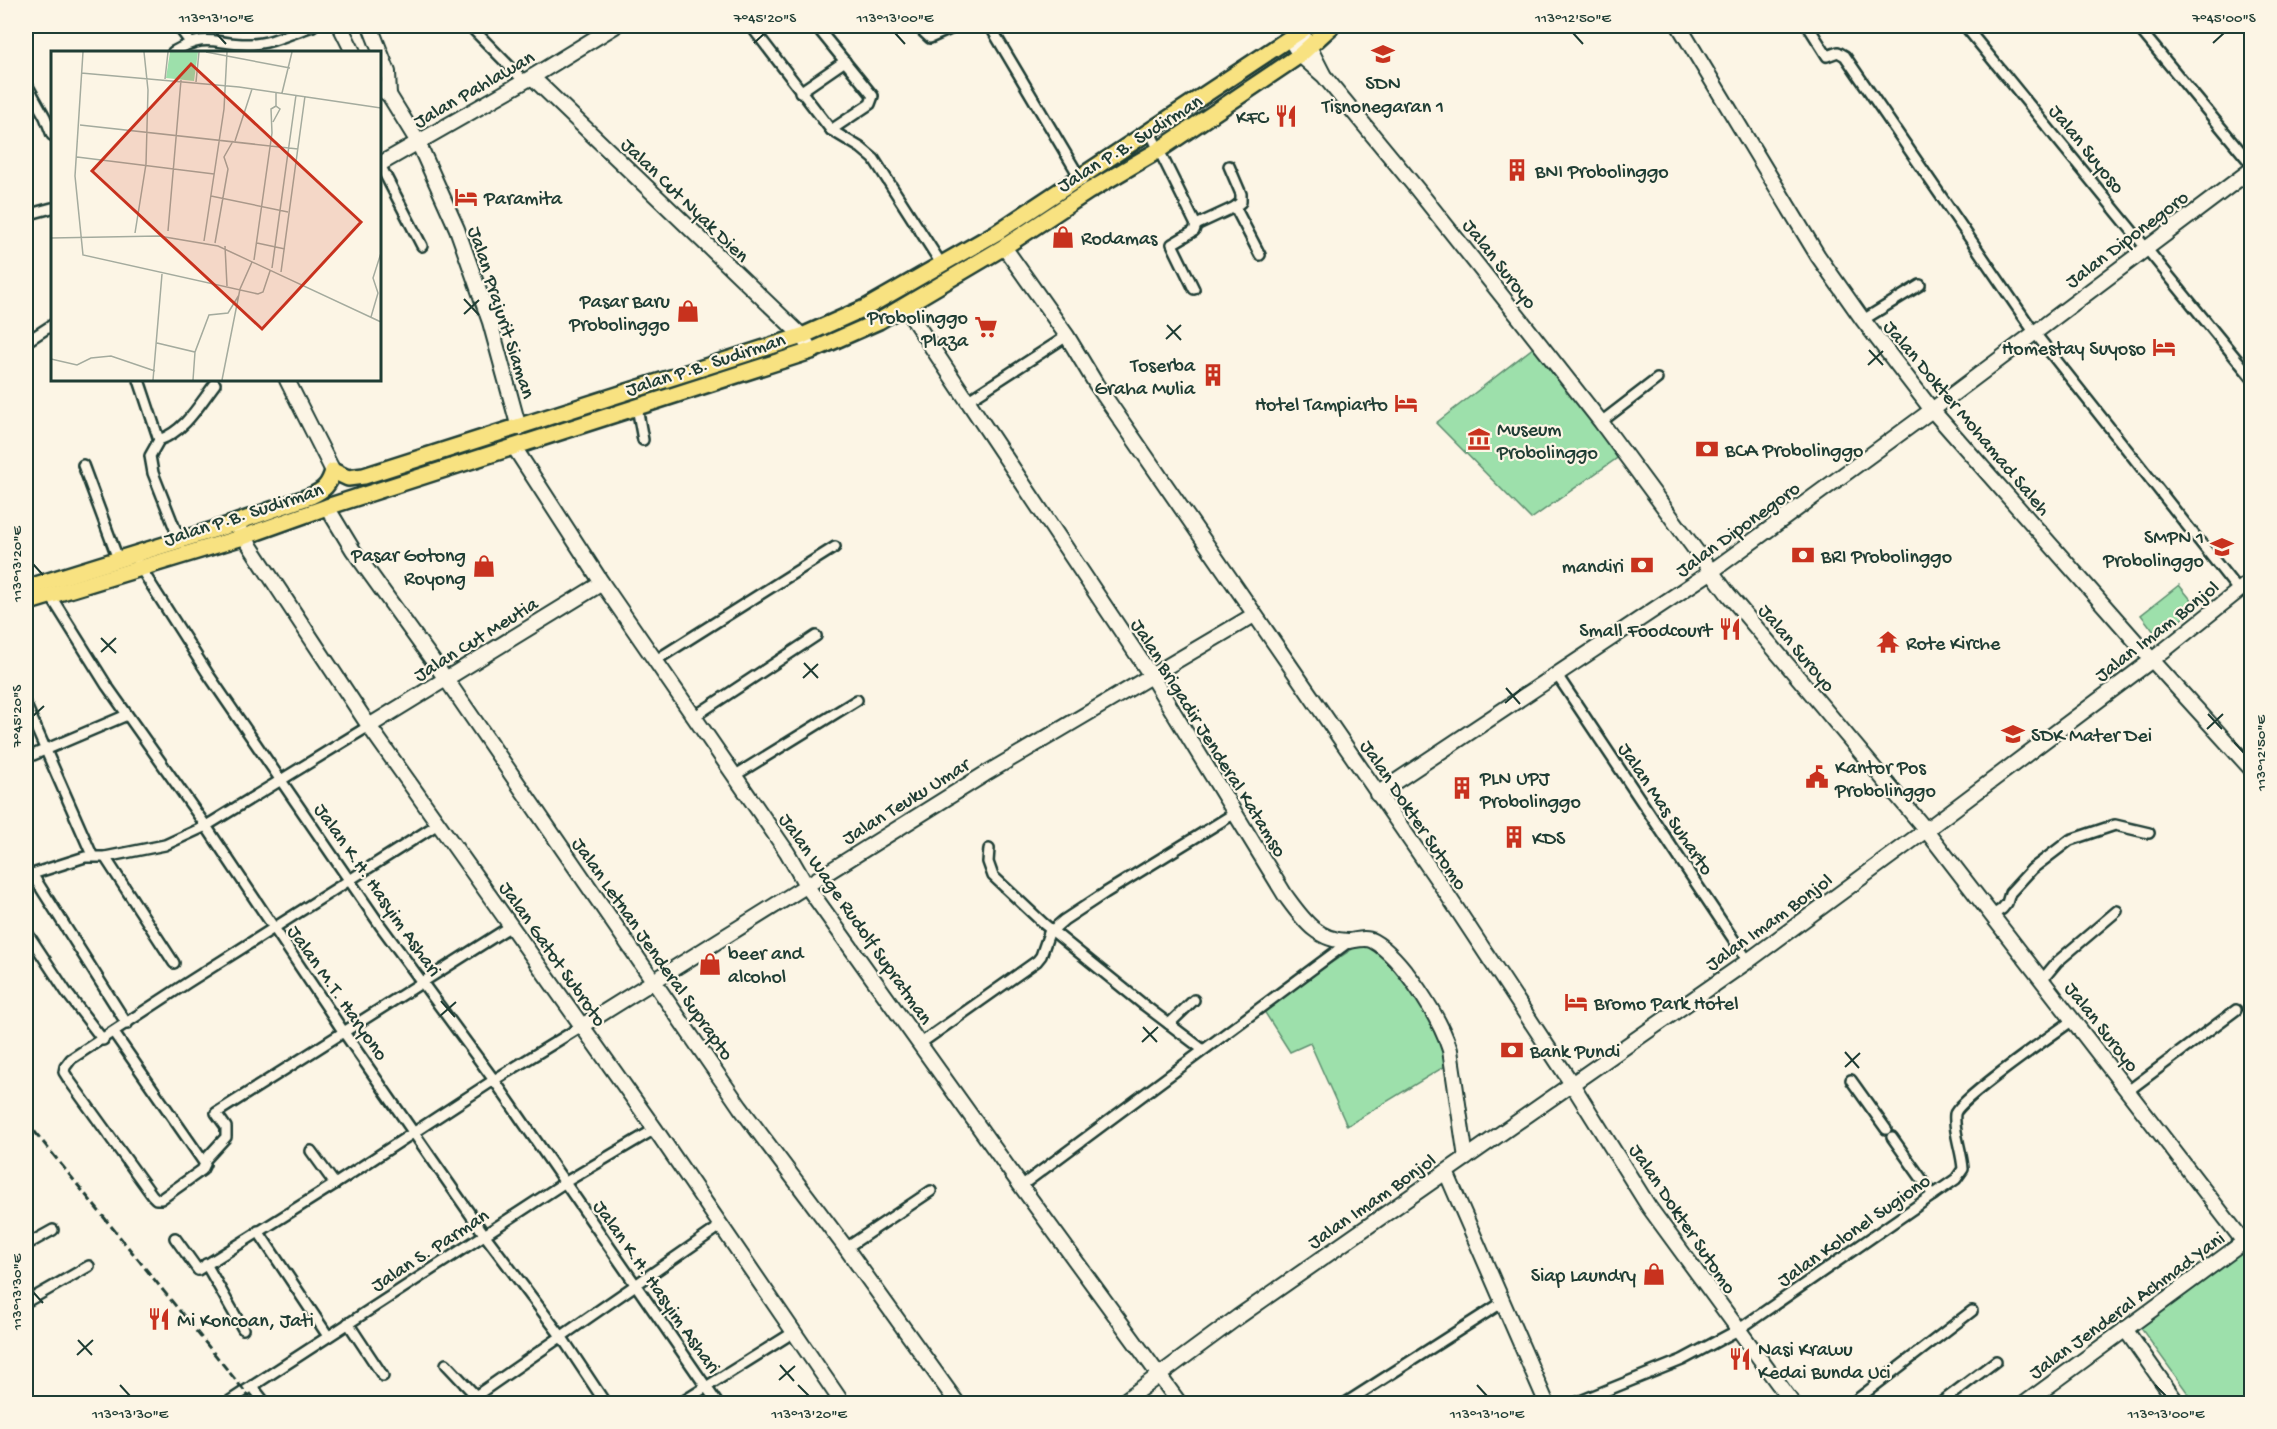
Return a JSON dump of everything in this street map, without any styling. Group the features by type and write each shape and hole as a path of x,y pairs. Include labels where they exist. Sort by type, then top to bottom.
{"main road":[{"name":"Jalan P.B. Sudirman","path":"26,603 50,596 179,539 235,523 322,491 331,480 333,471 348,478 364,476 802,336 867,307 1085,185 1159,150 1306,51 1332,26"},
{"name":"Jalan P.B. Sudirman","path":"26,588 130,560 243,537 327,507 811,351 905,307 1004,247 1150,132 1300,32"}],"street":[{"path":"178,26 190,42"},
{"path":"175,51 190,42 214,40 251,45 313,26"},
{"path":"340,26 352,51"},
{"path":"370,26 380,51"},
{"path":"470,26 528,79"},
{"name":"Jalan Pahlawan","path":"381,164 615,26"},
{"path":"751,26 831,130 861,148 874,159 942,265"},
{"path":"816,26 870,90 872,101 831,130"},
{"path":"917,26 930,38 957,26"},
{"path":"990,26 1085,185"},
{"name":"Jalan Dokter Mohamad Saleh","path":"1679,26 1818,256 1863,320 1932,410 2252,770"},
{"name":"Jalan Suyoso","path":"1965,26 2252,378"},
{"path":"2138,26 2252,167"},
{"path":"1812,27 1827,56 1841,53 1856,70 2034,332 2238,590"},
{"name":"Jalan Suroyo","path":"1300,32 1306,51 1324,76 1418,189 1601,422 1735,603 1926,830 2128,1091 2248,1239"},
{"path":"381,54 388,72 384,92"},
{"path":"800,92 845,61"},
{"name":"Jalan Cut Nyak Dien","path":"528,79 802,336 811,351"},
{"path":"26,83 49,116"},
{"name":"Jalan Prajurit Siaman","path":"384,92 418,142 457,229 490,322 519,428"},
{"path":"1150,132 1196,225 1194,231 1173,244 1194,289"},
{"path":"1196,225 1235,207 1241,201 1241,194 1229,166"},
{"path":"381,167 422,246"},
{"name":"Jalan Diponegoro","path":"1377,794 1712,571 1932,410 2252,167"},
{"path":"1235,207 1260,255"},
{"path":"26,215 51,208"},
{"name":"Jalan Dokter Sutomo","path":"1004,247 1439,882 1572,1084 1649,1207 1792,1404"},
{"path":"1863,320 1920,285"},
{"name":"Jalan Brigadir Jenderal Katamso","path":"905,307 1150,674 1285,895 1306,924 1320,934 1342,944 1370,939 1392,956 1414,982 1446,1037 1453,1062 1455,1094 1466,1158"},
{"path":"26,342 51,326"},
{"path":"967,401 1067,336"},
{"path":"1601,422 1657,379"},
{"path":"139,381 159,440"},
{"path":"288,381 333,471"},
{"path":"179,539 150,456 159,440 182,428 215,384"},
{"path":"637,407 643,440"},
{"name":"Jalan Wage Rudolf Supratman","path":"514,447 602,583 787,852 806,885 1180,1404"},
{"name":"Jalan K.H. Hasyim Ashari","path":"82,465 130,560 421,983 494,1080 718,1404"},
{"name":"Jalan Letnan Jenderal Suprapto","path":"327,507 354,550 446,679 740,1107 846,1248 958,1404"},
{"name":"Jalan Gatot Subroto","path":"235,523 369,726 655,1129 843,1404"},
{"path":"656,660 835,547"},
{"name":"Jalan Imam Bonjol","path":"1120,1404 1238,1317 1748,961 2152,660 2252,580"},
{"name":"Jalan Cut Meutia","path":"369,726 602,583"},
{"name":"Jalan M.T. Haryono","path":"50,596 127,715 206,826 273,930 484,1234 561,1336 606,1404"},
{"name":"Jalan Teuku Umar","path":"582,1026 984,774 1150,674 1254,615"},
{"path":"695,716 816,636"},
{"name":"Jalan Mas Suharto","path":"1557,675 1748,961"},
{"path":"734,776 857,700"},
{"path":"26,705 92,855"},
{"path":"26,758 127,715"},
{"path":"127,1024 29,875 92,855 105,857 165,845 206,826 369,726"},
{"path":"921,1043 1036,961 1041,956 1049,935 1105,893 1235,813"},
{"path":"114,1033 204,1161 205,1167 202,1170 161,1199 156,1199 153,1195 64,1072 65,1067 71,1059 114,1033 187,983 438,824"},
{"path":"1991,916 2002,909 2010,893 2032,869 2070,840 2115,825 2149,833"},
{"path":"989,849 988,862 993,876 1049,935 1169,1024 1198,1052"},
{"path":"105,857 174,963"},
{"path":"2042,980 2057,962 2117,911"},
{"path":"204,1161 226,1137 226,1126 216,1113 511,926"},
{"path":"26,931 67,993 103,1040"},
{"path":"1021,1186 1342,944"},
{"path":"1169,1024 1194,1000"},
{"path":"2128,1091 2236,1010"},
{"name":"Jalan Kolonel Sugiono","path":"1573,1404 1682,1360 1738,1330 1956,1179 1963,1168 1955,1118 1957,1109 2073,1020"},
{"path":"176,1238 198,1270 582,1026"},
{"path":"1851,1080 1933,1195"},
{"name":"Jalan S. Parman","path":"225,1404 484,1234 655,1129"},
{"path":"311,1150 335,1184"},
{"path":"1446,1172 1546,1404"},
{"path":"846,1248 931,1191"},
{"path":"464,1404 722,1225"},
{"path":"26,1245 53,1230"},
{"path":"258,1231 328,1336"},
{"name":"Jalan Jenderal Achmad Yani","path":"2024,1404 2248,1239"},
{"path":"206,1264 243,1329"},
{"path":"26,1302 89,1266"},
{"path":"1344,1404 1503,1302"},
{"path":"1851,1404 1972,1311"},
{"path":"348,1323 383,1376"},
{"path":"2125,1329 2178,1404"},
{"path":"680,1404 794,1332"},
{"path":"1939,1404 1996,1361"},
{"path":"446,1364 476,1396"},
{"path":"255,1383 266,1404"}],"green space":[{"path":"1534,347 1620,456 1531,519 1436,423"},
{"path":"2179,585 2197,607 2158,637 2141,615"},
{"path":"1366,940 1419,992 1452,1062 1347,1126 1310,1043 1290,1052 1262,1008"},
{"path":"2251,1246 2251,1403 2195,1403 2140,1327"}],"railway":[{"path":"26,1121 255,1404"}],"place":[{"name":"SDN Tisnonegaran 1","path":"1383,54"},
{"name":"KFC","path":"1286,116"},
{"name":"BNI Probolinggo","path":"1517,170"},
{"name":"Paramita","path":"466,197"},
{"name":"Rodamas","path":"1063,237"},
{"name":"Pasar Baru Probolinggo","path":"688,311"},
{"name":"Probolinggo Plaza","path":"986,327"},
{"name":"Homestay Suyoso","path":"2164,347"},
{"name":"Toserba Graha Mulia","path":"1213,375"},
{"name":"Hotel Tampiarto","path":"1406,403"},
{"name":"Museum Probolinggo","path":"1479,439"},
{"name":"BCA Probolinggo","path":"1707,449"},
{"name":"SMPN 1 Probolinggo","path":"2222,547"},
{"name":"BRI Probolinggo","path":"1803,555"},
{"name":"mandiri","path":"1642,565"},
{"name":"Pasar Gotong Royong","path":"484,566"},
{"name":"Small Foodcourt","path":"1730,629"},
{"name":"Rote Kirche","path":"1888,642"},
{"name":"SDK Mater Dei","path":"2013,734"},
{"name":"Kantor Pos Probolinggo","path":"1817,777"},
{"name":"PLN UPJ Probolinggo","path":"1462,788"},
{"name":"KDS","path":"1514,837"},
{"name":"beer and alcohol","path":"710,964"},
{"name":"Bromo Park Hotel","path":"1576,1002"},
{"name":"Bank Pundi","path":"1512,1050"},
{"name":"Siap Laundry","path":"1654,1274"},
{"name":"Mi Koncoan, Jati","path":"159,1319"},
{"name":"Nasi Krawu Kedai Bunda Uci","path":"1740,1359"}]}
